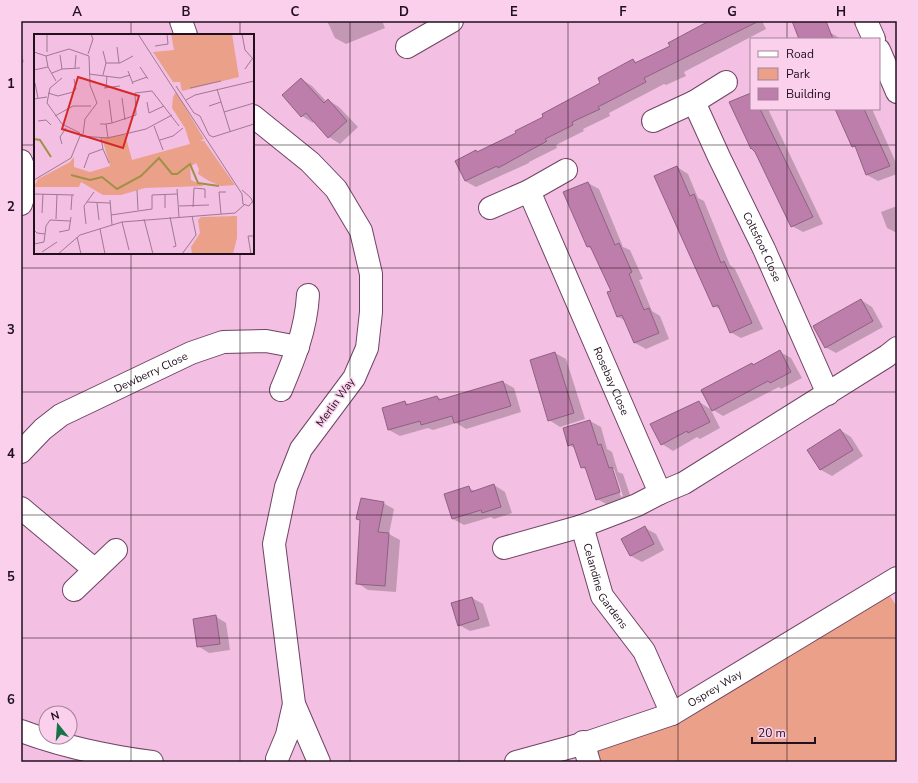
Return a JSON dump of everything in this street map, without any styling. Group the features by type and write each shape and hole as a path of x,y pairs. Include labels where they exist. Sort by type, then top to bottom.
{"street":[{"path":"181,21 186,34"},
{"path":"407,47 427,28 452,21"},
{"path":"866,21 874,38"},
{"path":"880,52 897,92"},
{"path":"653,121 694,102 726,82"},
{"name":"Coltsfoot Close","path":"694,102 764,249 828,394"},
{"name":"Merlin Way","path":"254,117 310,162 336,189 361,232 371,274 371,312 367,348 354,378 302,449 286,487 274,544 294,704 319,762"},
{"path":"21,161 25,168 24,196 21,204"},
{"path":"490,208 529,191 566,170"},
{"name":"Rosebay Close","path":"529,191 660,493"},
{"path":"281,390 298,347 306,318 308,295"},
{"name":"Dewberry Close","path":"21,452 43,429 62,415 191,353 223,342 245,340 266,341 298,347"},
{"path":"504,548 582,526 637,506 660,493 684,483 828,394 897,348"},
{"path":"21,508 95,570"},
{"name":"Celandine Gardens","path":"582,526 602,596 644,651 672,714"},
{"path":"74,590 116,550"},
{"name":"Osprey Way","path":"516,762 586,752 672,714 897,578"},
{"name":"Merlin Way","path":"275,760 287,735 294,704"},
{"path":"21,731 57,753 113,757 152,762"},
{"path":"275,760 285,754 299,752 311,756 319,762"}],"green space":[{"path":"887,591 897,607 897,762 593,762 589,742 674,720"}],"building":[{"path":"709,21 759,21 644,78 646,82 598,107 600,109 572,122 573,125 545,139 547,141 498,168 497,166 465,181 455,161 476,150 477,152 516,133 515,131 543,117 542,114 600,83 598,78 633,59 635,63 670,46 668,43"},
{"path":"792,21 826,21 833,38 799,38"},
{"path":"301,78 324,103 328,99 347,121 328,138 306,113 301,117 282,95"},
{"path":"750,93 750,110 760,110 813,217 791,227 729,102"},
{"path":"835,110 864,110 890,166 866,175 855,146 852,147"},
{"path":"677,166 690,196 694,194 721,263 724,261 752,323 730,333 718,305 713,307 654,176"},
{"path":"588,182 615,245 619,243 632,272 629,274 644,310 649,308 659,333 634,343 622,315 617,317 607,292 611,291 590,246 587,247 563,192"},
{"path":"861,299 873,321 825,348 813,326"},
{"path":"780,350 791,372 770,383 768,381 712,411 701,390"},
{"path":"555,352 574,413 548,421 530,360"},
{"path":"503,381 511,406 454,423 452,416 421,425 420,421 388,430 382,408 405,401 406,405 437,396 439,400"},
{"path":"699,401 710,422 688,433 687,431 661,445 650,424"},
{"path":"590,420 598,445 601,444 609,468 612,467 620,492 596,500 585,467 581,468 573,444 568,446 563,428"},
{"path":"840,429 853,450 820,470 807,450"},
{"path":"494,484 501,507 482,513 481,510 452,519 444,494 469,486 471,492"},
{"path":"361,498 384,502 378,532 389,533 385,586 356,584 360,520 356,519"},
{"path":"645,526 654,544 630,556 621,539"},
{"path":"472,597 479,619 458,626 451,603"},
{"path":"216,615 220,644 197,647 193,619"}]}
